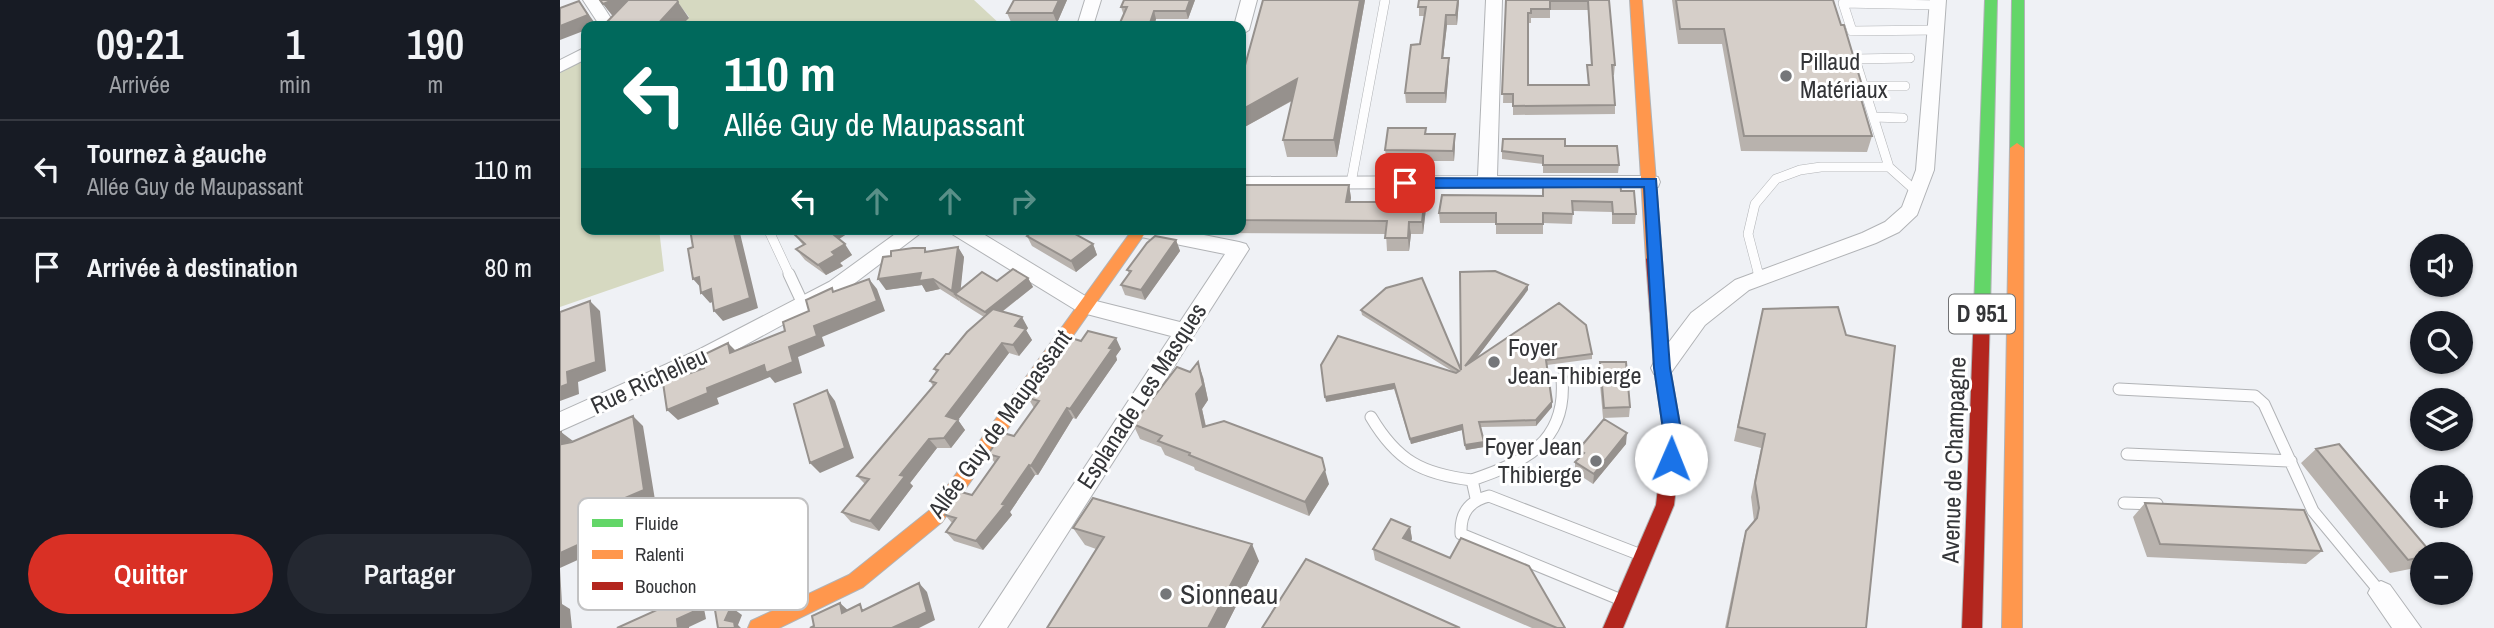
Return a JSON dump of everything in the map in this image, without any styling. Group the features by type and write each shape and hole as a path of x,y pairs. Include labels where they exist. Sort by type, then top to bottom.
{"main road":[{"path":"1613,628 1665,505 1673,436 1662,368 1636,0"},
{"name":"Avenue de Champagne","path":"1972,628 1991,0"},
{"name":"D 951","path":"2012,628 2018,0"},
{"name":"Allée Guy de Maupassant","path":"808,604 856,581 936,516 1137,235"},
{"name":"Allée Guy de Maupassant","path":"758,628 796,610"}],"street":[{"path":"591,0 605,21"},
{"path":"1087,21 1093,0"},
{"path":"1243,21 1249,0"},
{"path":"1487,183 1494,0"},
{"path":"1662,368 1698,319 1742,285 1892,227 1910,210 1925,170 1938,3"},
{"path":"560,67 581,55"},
{"path":"1246,183 1651,183"},
{"name":"Rue Richelieu","path":"560,422 706,356 836,287 908,235"},
{"path":"969,235 1086,306 1184,331"},
{"name":"Esplanade Les Masques","path":"992,628 1239,249 1170,235"},
{"path":"2381,593 2408,628"}],"lane":[{"path":"1350,183 1385,0"},
{"path":"1936,30 1852,31 1843,3 1938,3"},
{"path":"1910,58 1856,59 1889,167 1917,192"},
{"path":"1864,86 1905,86"},
{"path":"1874,117 1903,118"},
{"path":"1760,278 1748,234 1755,204 1776,179 1800,170 1821,167 1889,167"},
{"path":"771,235 803,304"},
{"path":"1371,417 1383,440 1405,460 1428,472 1472,480 1516,462 1532,451 1555,428 1561,416 1562,379"},
{"path":"2119,389 2255,396 2264,404 2314,511 2381,593"},
{"path":"2127,454 2291,461"},
{"path":"1472,480 1476,498"},
{"path":"1624,601 1461,534 1459,522 1463,512 1476,498 1489,496 1644,556"},
{"path":"2124,503 2165,504"},
{"path":"2300,510 2314,511"}],"green space":[{"path":"676,0 974,0 997,21 685,21 689,17"},
{"path":"581,62 581,235 660,235 664,271 560,307 560,73"}],"building":[{"path":"628,0 678,2 661,21 608,21"},
{"path":"1014,0 1059,0 1053,13 1007,13"},
{"path":"1124,0 1190,0 1186,11 1154,11 1151,21 1121,21 1127,7 1121,7"},
{"path":"1263,0 1360,0 1334,140 1283,140 1297,79 1246,107 1246,62"},
{"path":"1419,0 1458,0 1456,15 1446,15 1442,58 1449,58 1445,93 1405,93 1411,45 1420,44 1426,7 1418,7"},
{"path":"1506,0 1609,0 1615,65 1612,65 1615,105 1513,106 1513,94 1502,94","holes":["1550,1 1588,1 1592,65 1587,65 1589,85 1528,85 1528,13 1531,13 1531,9 1550,9"]},
{"name":"Pillaud Matériaux","path":"1676,0 1833,0 1841,25 1844,25 1864,92 1859,92 1872,136 1744,136 1724,29 1680,29"},
{"path":"579,1 588,15 560,26 560,8"},
{"path":"1388,128 1426,128 1425,134 1455,134 1453,151 1385,150"},
{"path":"1503,139 1565,139 1565,146 1617,146 1619,165 1543,165 1543,156 1502,151"},
{"path":"1543,180 1620,180 1621,191 1634,191 1636,214 1613,214 1612,202 1572,201 1573,214 1543,213 1543,224 1496,224 1496,213 1439,213 1442,195 1543,196"},
{"path":"1246,185 1349,185 1346,202 1390,202 1391,196 1425,195 1422,222 1409,222 1408,238 1385,238 1387,221 1246,220"},
{"path":"691,235 734,235 750,298 714,311 711,289 701,293 699,277 693,279 688,249 693,247"},
{"path":"795,235 834,235 845,244 832,252 835,255 818,265 796,249 805,244"},
{"path":"1077,235 1093,244 1071,261 1027,236"},
{"path":"1155,236 1176,240 1141,290 1121,285 1131,271 1127,270"},
{"path":"958,247 952,291 933,279 919,281 921,273 878,279 883,257 891,256 891,251 925,248 925,252"},
{"path":"1013,269 1028,278 985,312 955,294 982,272 997,281"},
{"name":"Foyer Jean-Thibierge","path":"1495,271 1528,285 1465,366 1559,303 1586,325 1592,354 1546,360 1552,402 1536,420 1479,422 1484,442 1465,445 1462,425 1410,439 1394,384 1325,397 1321,365 1338,336 1456,373 1459,371 1361,310 1386,288 1422,278 1461,370 1460,272"},
{"path":"869,279 877,301 814,326 817,336 789,347 793,362 766,373 764,365 707,388 708,393 667,410 663,383 704,368 701,356 728,343 730,353 785,331 783,322 809,311 806,300 832,288 833,292"},
{"path":"590,301 596,362 567,372 568,384 560,387 560,312"},
{"path":"1838,307 1846,335 1895,346 1866,628 1727,628 1746,531 1757,518 1759,508 1755,483 1765,434 1738,427 1763,309"},
{"path":"993,309 1022,317 1015,326 1026,329 1013,345 1002,343 946,416 958,420 944,438 929,439 900,475 905,476 870,521 842,512 869,479 857,476 936,383 930,381 938,370 934,369 967,332"},
{"path":"1088,331 1116,338 1109,348 1112,349 1070,409 1067,408 1031,466 1029,465 1002,504 1005,505 976,541 946,532 956,518 945,515 961,492 972,495 999,457 988,454 1003,433 1014,436 1039,401 1028,398 1071,338 1081,341"},
{"path":"1198,362 1203,385 1196,394 1203,427 1224,421 1322,458 1325,470 1305,502 1158,441 1162,436 1133,424 1177,367 1190,372"},
{"path":"1600,362 1626,362 1630,407 1604,408"},
{"path":"827,390 845,448 810,463 794,404"},
{"path":"633,416 644,490 625,498 578,498 578,545 560,553 560,432 562,444"},
{"name":"Foyer Jean Thibierge","path":"1604,419 1627,433 1594,474 1575,462 1584,453 1578,450"},
{"path":"2339,444 2422,542 2410,542 2410,560 2408,560 2316,449"},
{"name":"Sionneau","path":"1093,498 1252,544 1208,628 1047,628 1104,537 1073,528"},
{"path":"2145,503 2304,510 2322,551 2160,544"},
{"path":"1391,519 1410,527 1403,538 1450,558 1461,538 1529,566 1565,628 1557,628 1373,549"},
{"path":"1306,559 1460,628 1262,628"},
{"path":"919,583 927,612 892,628 810,628 814,626 812,616 840,603 842,613 860,604 862,611"},
{"path":"657,610 695,610 677,619 678,628 617,628"},
{"path":"715,610 730,610 725,620 734,622 735,628 718,628"}],"traffic: fast":[{"path":"1982,310 1991,0"},
{"path":"2017,148 2018,0"}],"traffic: slow":[{"path":"1636,0 1654,259"},
{"path":"2012,628 2017,148"},
{"path":"808,604 856,581 936,516 1137,235"},
{"path":"758,628 796,610"}],"traffic: jam":[{"path":"1613,628 1665,505 1673,436 1662,368 1654,259"},
{"path":"1972,628 1982,310"}],"place":[{"name":"Pillaud Matériaux","path":"1786,76"},
{"name":"Foyer Jean-Thibierge","path":"1494,362"},
{"name":"Foyer Jean Thibierge","path":"1596,461"},
{"name":"Sionneau","path":"1166,594"}],"route":[{"path":"1405,183 1651,183 1662,368 1673,436 1671,459"}]}
